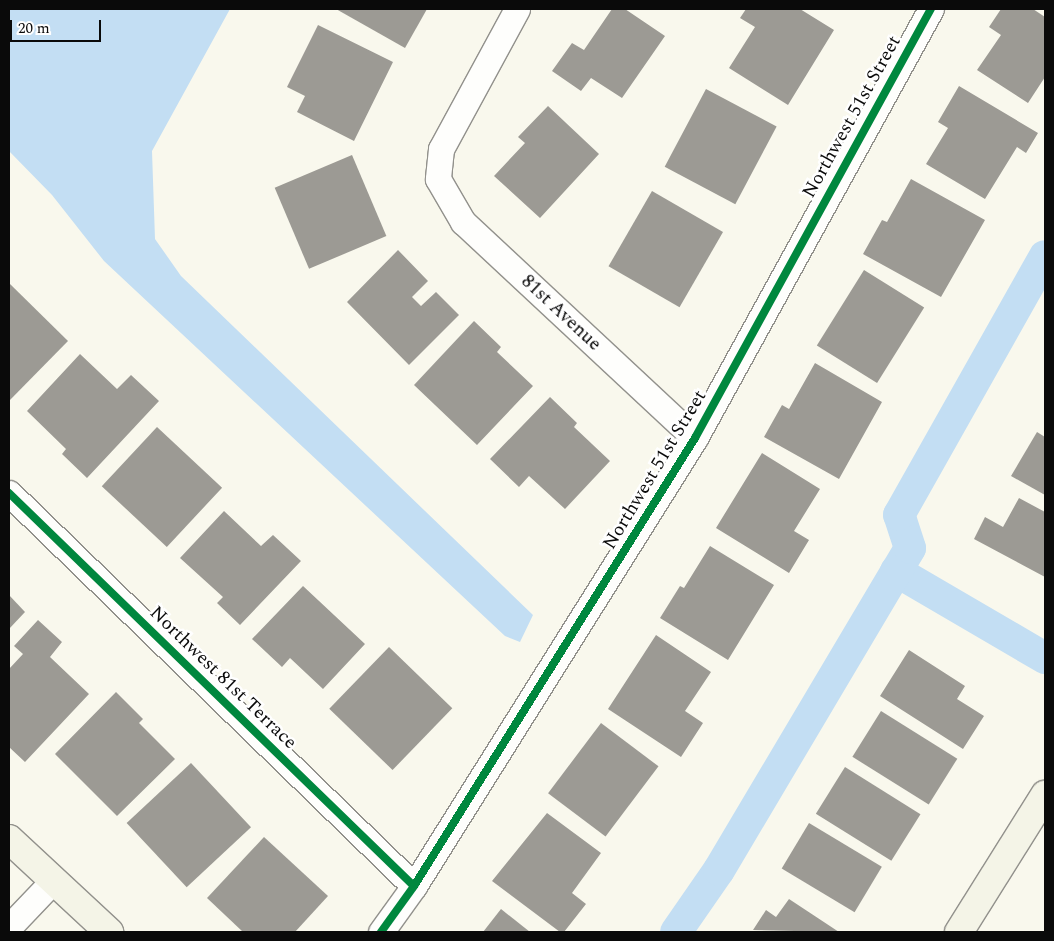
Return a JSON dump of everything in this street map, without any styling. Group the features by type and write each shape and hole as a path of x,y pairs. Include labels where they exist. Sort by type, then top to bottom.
{"street":[{"name":"81st Avenue","path":"516,9 441,148 438,179 464,222 695,438"},
{"name":"Northwest 51st Street","path":"381,932 414,886 695,438 930,9"},
{"name":"Northwest 81st Terrace","path":"9,493 414,886"},
{"path":"959,932 1045,795"},
{"path":"9,839 109,932"},
{"path":"9,927 53,881"}],"water":[{"path":"9,9 230,9 152,151 155,239 181,276 533,615 520,642 505,636 104,261 52,195 9,151"}],"building":[{"path":"336,9 427,9 405,48"},
{"path":"612,9 625,9 665,36 622,98 591,78 581,91 552,71 572,43 584,50"},
{"path":"746,9 800,9 834,30 788,105 729,68 755,27 740,18"},
{"path":"1001,9 1033,9 1045,17 1045,77 1028,103 977,70 1001,35 989,27"},
{"path":"318,25 393,62 354,141 297,112 305,96 287,87"},
{"path":"959,86 1038,133 1026,153 1017,147 985,199 926,164 948,128 938,122"},
{"path":"706,89 777,127 735,204 665,167"},
{"path":"548,106 599,154 540,218 494,176 525,143 518,137"},
{"path":"352,155 386,236 309,269 275,188"},
{"path":"911,179 985,220 941,297 863,254 882,220 887,222"},
{"path":"652,191 723,232 680,307 608,266"},
{"path":"398,250 428,281 412,297 421,306 436,292 459,315 409,365 347,302"},
{"path":"864,270 924,308 877,383 817,345"},
{"path":"9,283 68,341 9,401"},
{"path":"474,321 501,347 497,352 533,386 477,445 414,385"},
{"path":"80,354 117,389 131,375 159,401 87,478 62,454 66,449 27,411"},
{"path":"815,363 882,402 839,479 764,437 782,405 789,409"},
{"path":"550,397 577,423 574,427 610,461 565,509 529,476 519,487 490,459"},
{"path":"157,427 222,488 167,547 102,486"},
{"path":"1037,432 1045,437 1045,495 1011,476"},
{"path":"762,453 820,489 794,531 809,540 789,573 716,528"},
{"path":"1019,498 1045,512 1045,577 974,539 985,517 1003,527"},
{"path":"224,511 261,546 273,535 301,561 240,625 217,603 223,597 180,558"},
{"path":"710,546 774,585 728,660 660,618 680,586 684,588"},
{"path":"303,586 365,644 323,689 290,658 282,667 252,639"},
{"path":"9,595 25,612 9,629"},
{"path":"38,620 62,642 50,657 89,694 25,762 9,747 9,669 23,654 14,646"},
{"path":"656,635 711,672 685,711 703,723 681,757 608,709"},
{"path":"389,647 452,708 393,770 329,709"},
{"path":"909,650 965,686 957,699 984,716 963,749 880,696"},
{"path":"116,692 143,719 139,723 175,759 117,816 55,754"},
{"path":"881,711 957,759 929,804 852,757"},
{"path":"601,723 659,766 606,837 548,793"},
{"path":"191,763 251,827 187,887 127,823"},
{"path":"845,767 920,814 891,861 816,814"},
{"path":"547,813 601,853 572,893 586,904 564,932 560,932 492,881"},
{"path":"809,823 882,867 855,912 782,868"},
{"path":"264,837 328,896 295,932 243,932 207,898"},
{"path":"789,899 839,932 753,930 766,910 776,917"},
{"path":"501,909 530,932 483,932"}],"waterway":[{"path":"676,932 719,870 910,548 899,515 1045,256"},
{"path":"896,571 1045,658"}],"cycle path":[{"path":"381,932 414,886 695,438 931,9"},
{"path":"9,493 414,886"}]}
